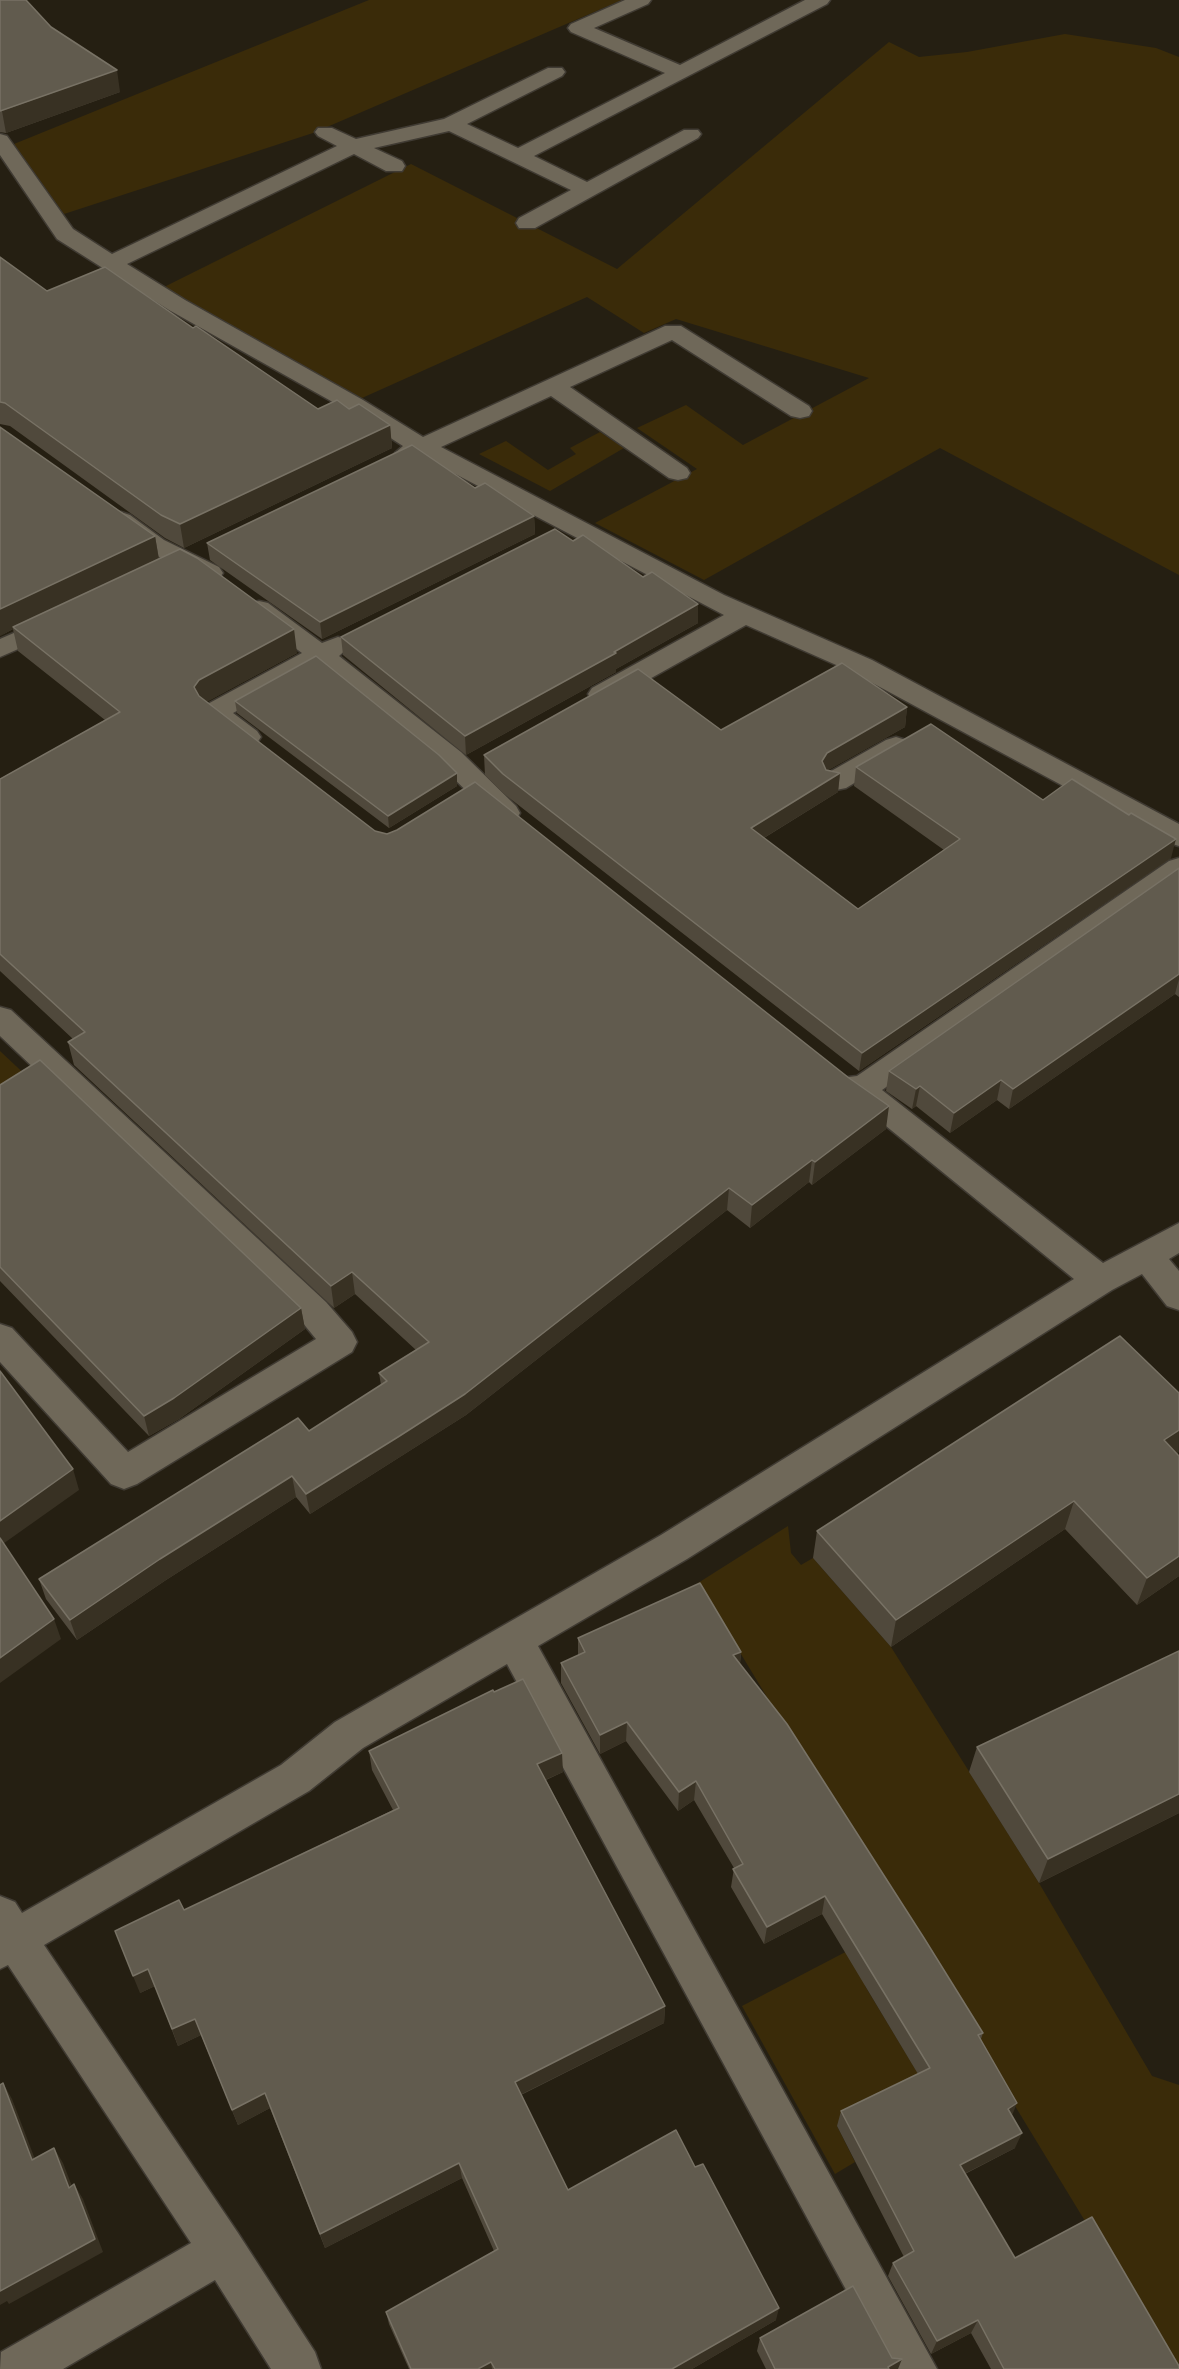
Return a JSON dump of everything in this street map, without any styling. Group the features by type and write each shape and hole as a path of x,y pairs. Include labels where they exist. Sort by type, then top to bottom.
{"street":[{"path":"641,0 578,28 681,73"},
{"path":"518,156 820,0"},
{"path":"109,264 354,146 451,124 555,72"},
{"path":"451,124 588,190"},
{"path":"325,132 394,166"},
{"path":"527,223 691,134"},
{"path":"0,140 65,234 177,305 355,405 421,446 572,527 745,614 862,666 1179,836"},
{"path":"390,462 673,331 800,411"},
{"path":"552,386 678,474"},
{"path":"97,503 155,545 171,567 211,574 320,654 530,831"},
{"path":"541,543 572,527"},
{"path":"171,567 212,549"},
{"path":"0,650 75,613"},
{"path":"579,707 745,614"},
{"path":"269,754 214,712 362,633"},
{"path":"836,781 952,714"},
{"path":"858,1091 1179,868"},
{"path":"0,1018 314,1312 340,1342 124,1473 0,1338"},
{"path":"830,1068 858,1091 897,1117 1100,1280"},
{"path":"298,2369 222,2249 5,1934 295,1778 349,1735 674,1547 1100,1280 1147,1256 1179,1236"},
{"path":"1147,1256 1179,1296"},
{"path":"515,1641 914,2369"},
{"path":"18,2369 171,2282 222,2249"}],"shaded area":[{"path":"369,0 622,0 313,133 64,214 14,144"},
{"path":"1065,34 1156,48 1179,57 1179,575 940,448 704,580 595,523 697,469 637,428 686,405 743,445 869,378 676,319 644,333 587,297 362,398 164,287 411,164 617,269 889,42 919,57 967,52"},
{"path":"600,432 624,448 550,491 479,454 506,441 548,470 576,454 570,448"},
{"path":"0,1051 33,1082 0,1103"},
{"path":"788,1526 791,1553 801,1565 813,1558 891,1647 1039,1883 1152,2076 1179,2085 1179,2369 1175,2369 922,1953 865,1986 922,2080 837,2126 855,2162 835,2174 742,2006 903,1922 698,1583"}],"building":[{"path":"0,0 26,0 51,27 117,70 0,111"},
{"path":"0,257 47,291 105,267 193,328 196,326 318,409 337,400 349,409 359,404 390,425 180,524 161,515 5,403 0,402"},
{"path":"0,427 155,536 0,609"},
{"path":"412,445 475,488 485,483 534,516 320,622 207,543"},
{"path":"555,529 573,541 583,535 643,577 652,572 698,604 614,652 616,653 465,736 341,637"},
{"path":"180,549 197,558 294,629 199,680 194,687 199,696 375,831 387,834 397,830 475,782 849,1078 889,1106 815,1162 812,1160 752,1205 729,1188 465,1394 398,1437 306,1494 292,1476 160,1559 70,1620 39,1579 298,1418 309,1431 387,1381 379,1373 429,1342 352,1272 331,1286 68,1042 85,1032 0,954 0,779 120,712 13,627"},
{"path":"316,656 439,755 457,773 388,816 235,701"},
{"path":"842,663 907,707 827,753 822,761 826,770 840,773 751,828 858,909 960,839 856,767 931,724 1043,800 1072,779 1129,815 1131,813 1176,839 862,1053 503,774 484,755 638,669 721,730"},
{"path":"1179,868 1179,974 1013,1089 1001,1080 954,1113 920,1086 916,1089 889,1071"},
{"path":"40,1060 301,1308 174,1398 144,1416 0,1267 0,1085"},
{"path":"1120,1336 1179,1393 1179,1430 1164,1440 1179,1456 1179,1556 1147,1578 1074,1501 896,1620 817,1531"},
{"path":"0,1371 73,1469 0,1521"},
{"path":"0,1538 54,1619 0,1658"},
{"path":"700,1583 741,1652 733,1655 787,1724 924,1938 983,2033 978,2035 1017,2103 1008,2109 1022,2133 960,2165 1015,2258 1092,2217 1179,2369 1004,2369 978,2320 937,2341 893,2263 914,2251 841,2111 930,2068 825,1896 767,1927 733,1869 743,1864 696,1781 679,1792 627,1722 600,1735 561,1663 585,1652 578,1638"},
{"path":"1179,1651 1179,1794 1048,1859 977,1747"},
{"path":"523,1679 562,1753 537,1764 665,2006 515,2082 568,2190 676,2130 695,2167 703,2164 779,2308 672,2369 495,2369 491,2362 478,2369 411,2369 386,2312 498,2249 459,2163 320,2234 265,2093 232,2110 195,2019 172,2029 148,1969 133,1976 115,1931 179,1900 184,1910 399,1808 369,1751 493,1690 494,1692"},
{"path":"3,2083 32,2160 54,2148 69,2188 74,2184 95,2239 0,2291 0,2085"},
{"path":"853,2286 892,2358 902,2359 888,2367 889,2369 775,2369 760,2338"}]}
